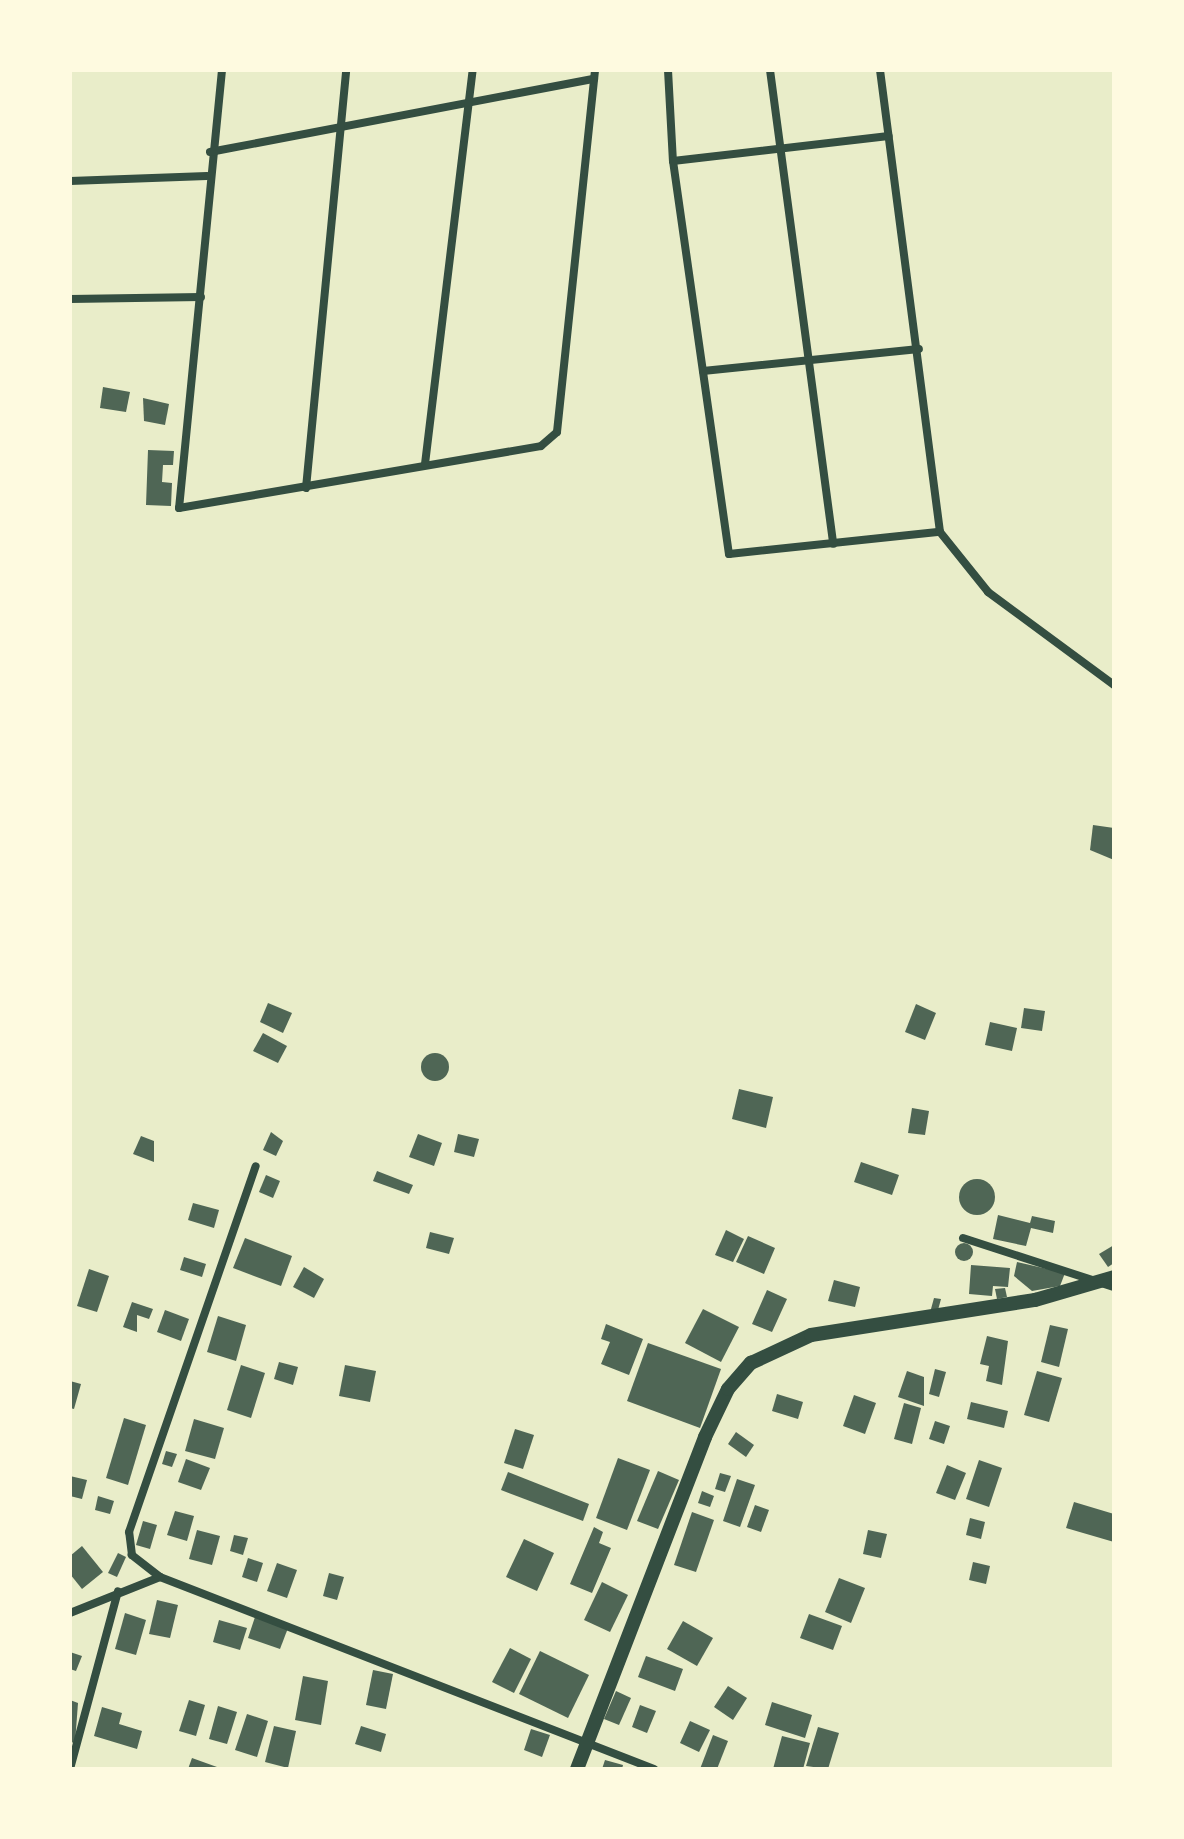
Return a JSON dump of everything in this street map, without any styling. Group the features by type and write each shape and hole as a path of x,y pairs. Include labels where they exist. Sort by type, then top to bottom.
{"main road":[{"path":"577,1769 584,1740 705,1437 728,1389 751,1363 811,1335 1110,1282"}],"street":[{"path":"210,152 470,102 594,74 557,432 541,446 179,508 201,297 207,176 210,152 222,70"},
{"path":"306,488 346,70"},
{"path":"425,464 473,70"},
{"path":"668,70 673,161 729,554 940,532"},
{"path":"770,70 811,360 833,544"},
{"path":"880,70 919,349 940,532 988,592 1114,685"},
{"path":"673,161 889,136"},
{"path":"70,181 207,176"},
{"path":"70,299 201,297"},
{"path":"703,371 919,349"},
{"path":"256,1166 129,1532 132,1555 160,1577 654,1769"},
{"path":"963,1238 1110,1282"},
{"path":"70,1613 118,1591 160,1577"},
{"path":"70,1769 118,1591"}],"building":[{"path":"103,387 130,392 126,412 100,408"},
{"path":"143,398 169,404 165,425 144,421"},
{"path":"148,450 174,451 173,465 163,465 162,482 172,483 171,506 146,505"},
{"path":"1093,825 1114,828 1114,860 1090,850"},
{"path":"268,1003 292,1013 283,1033 260,1022"},
{"path":"916,1004 936,1013 925,1040 905,1032"},
{"path":"1024,1008 1045,1011 1042,1031 1021,1028"},
{"path":"990,1022 1017,1028 1012,1051 985,1045"},
{"path":"263,1033 287,1046 278,1063 253,1051"},
{"path":"435,1053 445,1057 449,1067 445,1077 435,1081 425,1077 421,1067 425,1057"},
{"path":"739,1089 773,1097 766,1128 732,1119"},
{"path":"912,1108 929,1111 925,1135 908,1133"},
{"path":"271,1132 283,1141 276,1156 263,1150"},
{"path":"418,1134 442,1143 434,1166 409,1157"},
{"path":"458,1134 479,1139 474,1157 454,1152"},
{"path":"141,1136 154,1141 154,1162 133,1154"},
{"path":"861,1162 899,1175 892,1195 854,1182"},
{"path":"377,1171 413,1185 409,1194 373,1181"},
{"path":"266,1175 280,1181 273,1198 259,1192"},
{"path":"977,1179 989,1185 995,1197 989,1209 977,1215 965,1209 959,1197 965,1185"},
{"path":"193,1203 219,1210 214,1228 188,1220"},
{"path":"998,1215 1030,1223 1032,1216 1055,1221 1053,1233 1031,1228 1026,1246 993,1239"},
{"path":"726,1230 744,1239 733,1262 715,1255"},
{"path":"430,1232 454,1238 449,1254 426,1248"},
{"path":"748,1236 775,1248 764,1274 736,1262"},
{"path":"245,1238 292,1256 281,1286 233,1268"},
{"path":"964,1243 973,1252 964,1261 955,1252"},
{"path":"1114,1245 1114,1263 1108,1267 1099,1254"},
{"path":"184,1257 206,1264 202,1277 180,1270"},
{"path":"1017,1262 1065,1273 1060,1286 1032,1291 1014,1276"},
{"path":"971,1265 1010,1268 1008,1287 993,1286 992,1296 969,1294"},
{"path":"304,1267 324,1279 314,1298 293,1287"},
{"path":"89,1269 109,1276 97,1312 77,1306"},
{"path":"834,1280 860,1287 855,1307 828,1301"},
{"path":"1005,1288 1007,1297 997,1299 995,1289"},
{"path":"767,1290 787,1299 772,1332 752,1324"},
{"path":"934,1298 941,1299 938,1310 931,1309"},
{"path":"132,1302 153,1309 149,1319 137,1315 137,1332 123,1327"},
{"path":"703,1309 739,1327 721,1362 685,1343"},
{"path":"165,1310 189,1319 181,1341 157,1332"},
{"path":"218,1316 246,1325 236,1361 207,1352"},
{"path":"606,1324 643,1339 629,1375 601,1364 610,1342 601,1339"},
{"path":"1050,1325 1068,1329 1059,1367 1041,1362"},
{"path":"987,1336 1008,1341 1002,1385 986,1381 989,1366 980,1364"},
{"path":"648,1343 721,1369 700,1428 627,1401"},
{"path":"279,1362 298,1367 293,1385 274,1379"},
{"path":"241,1365 265,1373 251,1418 227,1410"},
{"path":"345,1365 376,1371 370,1402 339,1396"},
{"path":"935,1369 946,1372 939,1397 929,1394"},
{"path":"907,1371 924,1377 924,1406 898,1397"},
{"path":"1037,1371 1062,1378 1049,1422 1024,1415"},
{"path":"70,1381 81,1384 74,1409 70,1408"},
{"path":"777,1394 803,1402 798,1419 772,1411"},
{"path":"854,1395 876,1403 865,1434 843,1426"},
{"path":"971,1402 1008,1411 1004,1428 967,1419"},
{"path":"904,1403 921,1408 912,1444 894,1439"},
{"path":"124,1418 146,1425 128,1485 106,1478"},
{"path":"194,1419 224,1428 215,1459 185,1451"},
{"path":"935,1421 950,1426 944,1444 929,1439"},
{"path":"515,1429 534,1435 523,1469 504,1463"},
{"path":"736,1432 754,1445 746,1457 728,1444"},
{"path":"166,1451 177,1454 172,1467 162,1464"},
{"path":"618,1458 650,1470 627,1530 596,1518"},
{"path":"186,1459 210,1468 201,1490 178,1482"},
{"path":"979,1460 1002,1468 989,1507 966,1499"},
{"path":"947,1465 966,1473 955,1500 936,1493"},
{"path":"658,1471 679,1480 658,1529 637,1521"},
{"path":"508,1472 589,1504 583,1521 501,1490"},
{"path":"720,1473 731,1476 725,1492 715,1489"},
{"path":"70,1476 87,1480 82,1499 70,1496"},
{"path":"737,1479 755,1485 740,1527 723,1521"},
{"path":"702,1491 714,1496 710,1507 698,1503"},
{"path":"98,1496 114,1501 110,1514 95,1510"},
{"path":"1074,1502 1114,1514 1114,1542 1066,1528"},
{"path":"755,1505 769,1510 761,1532 747,1527"},
{"path":"175,1511 194,1516 187,1541 167,1535"},
{"path":"692,1512 714,1520 696,1572 674,1565"},
{"path":"970,1518 985,1522 981,1539 966,1535"},
{"path":"143,1521 157,1525 150,1549 136,1545"},
{"path":"594,1527 603,1532 599,1543 611,1548 592,1593 570,1584"},
{"path":"197,1530 220,1536 212,1565 189,1559"},
{"path":"868,1530 887,1534 881,1558 863,1554"},
{"path":"234,1535 248,1538 243,1555 230,1551"},
{"path":"524,1539 554,1553 537,1591 506,1577"},
{"path":"82,1546 103,1572 82,1589 70,1574 70,1556"},
{"path":"118,1553 126,1557 117,1577 108,1573"},
{"path":"248,1558 263,1563 257,1582 242,1577"},
{"path":"973,1562 990,1566 986,1584 969,1580"},
{"path":"277,1563 297,1570 287,1598 267,1591"},
{"path":"329,1573 344,1577 337,1600 323,1596"},
{"path":"839,1578 865,1588 851,1623 825,1612"},
{"path":"602,1582 628,1595 610,1632 584,1620"},
{"path":"157,1600 178,1605 170,1638 149,1634"},
{"path":"125,1613 146,1620 136,1655 115,1649"},
{"path":"809,1614 842,1626 833,1650 800,1638"},
{"path":"255,1617 288,1628 280,1649 248,1638"},
{"path":"219,1620 247,1628 240,1650 213,1642"},
{"path":"683,1621 713,1638 697,1666 667,1649"},
{"path":"510,1648 531,1659 514,1693 492,1682"},
{"path":"540,1651 589,1675 568,1718 519,1694"},
{"path":"70,1652 82,1656 76,1671 70,1669"},
{"path":"646,1656 683,1669 675,1691 638,1677"},
{"path":"373,1670 393,1674 386,1709 366,1705"},
{"path":"303,1676 328,1681 321,1725 295,1720"},
{"path":"728,1686 747,1698 733,1720 714,1707"},
{"path":"616,1691 631,1698 619,1725 604,1719"},
{"path":"70,1700 78,1703 75,1743 70,1742"},
{"path":"189,1700 205,1705 196,1736 179,1731"},
{"path":"772,1702 812,1715 805,1738 765,1725"},
{"path":"640,1705 656,1711 647,1733 632,1727"},
{"path":"218,1706 237,1712 227,1744 209,1739"},
{"path":"102,1707 122,1713 119,1724 142,1731 137,1749 94,1736"},
{"path":"247,1714 268,1721 257,1757 235,1750"},
{"path":"690,1721 710,1730 699,1752 680,1743"},
{"path":"274,1726 296,1731 288,1768 265,1762"},
{"path":"361,1726 386,1734 381,1752 355,1744"},
{"path":"818,1727 839,1733 828,1769 806,1766"},
{"path":"531,1729 550,1735 542,1757 524,1750"},
{"path":"713,1735 728,1741 717,1769 700,1769"},
{"path":"782,1736 810,1743 803,1769 773,1769"},
{"path":"192,1758 217,1767 188,1769"},
{"path":"605,1760 623,1765 622,1769 602,1769"}]}
